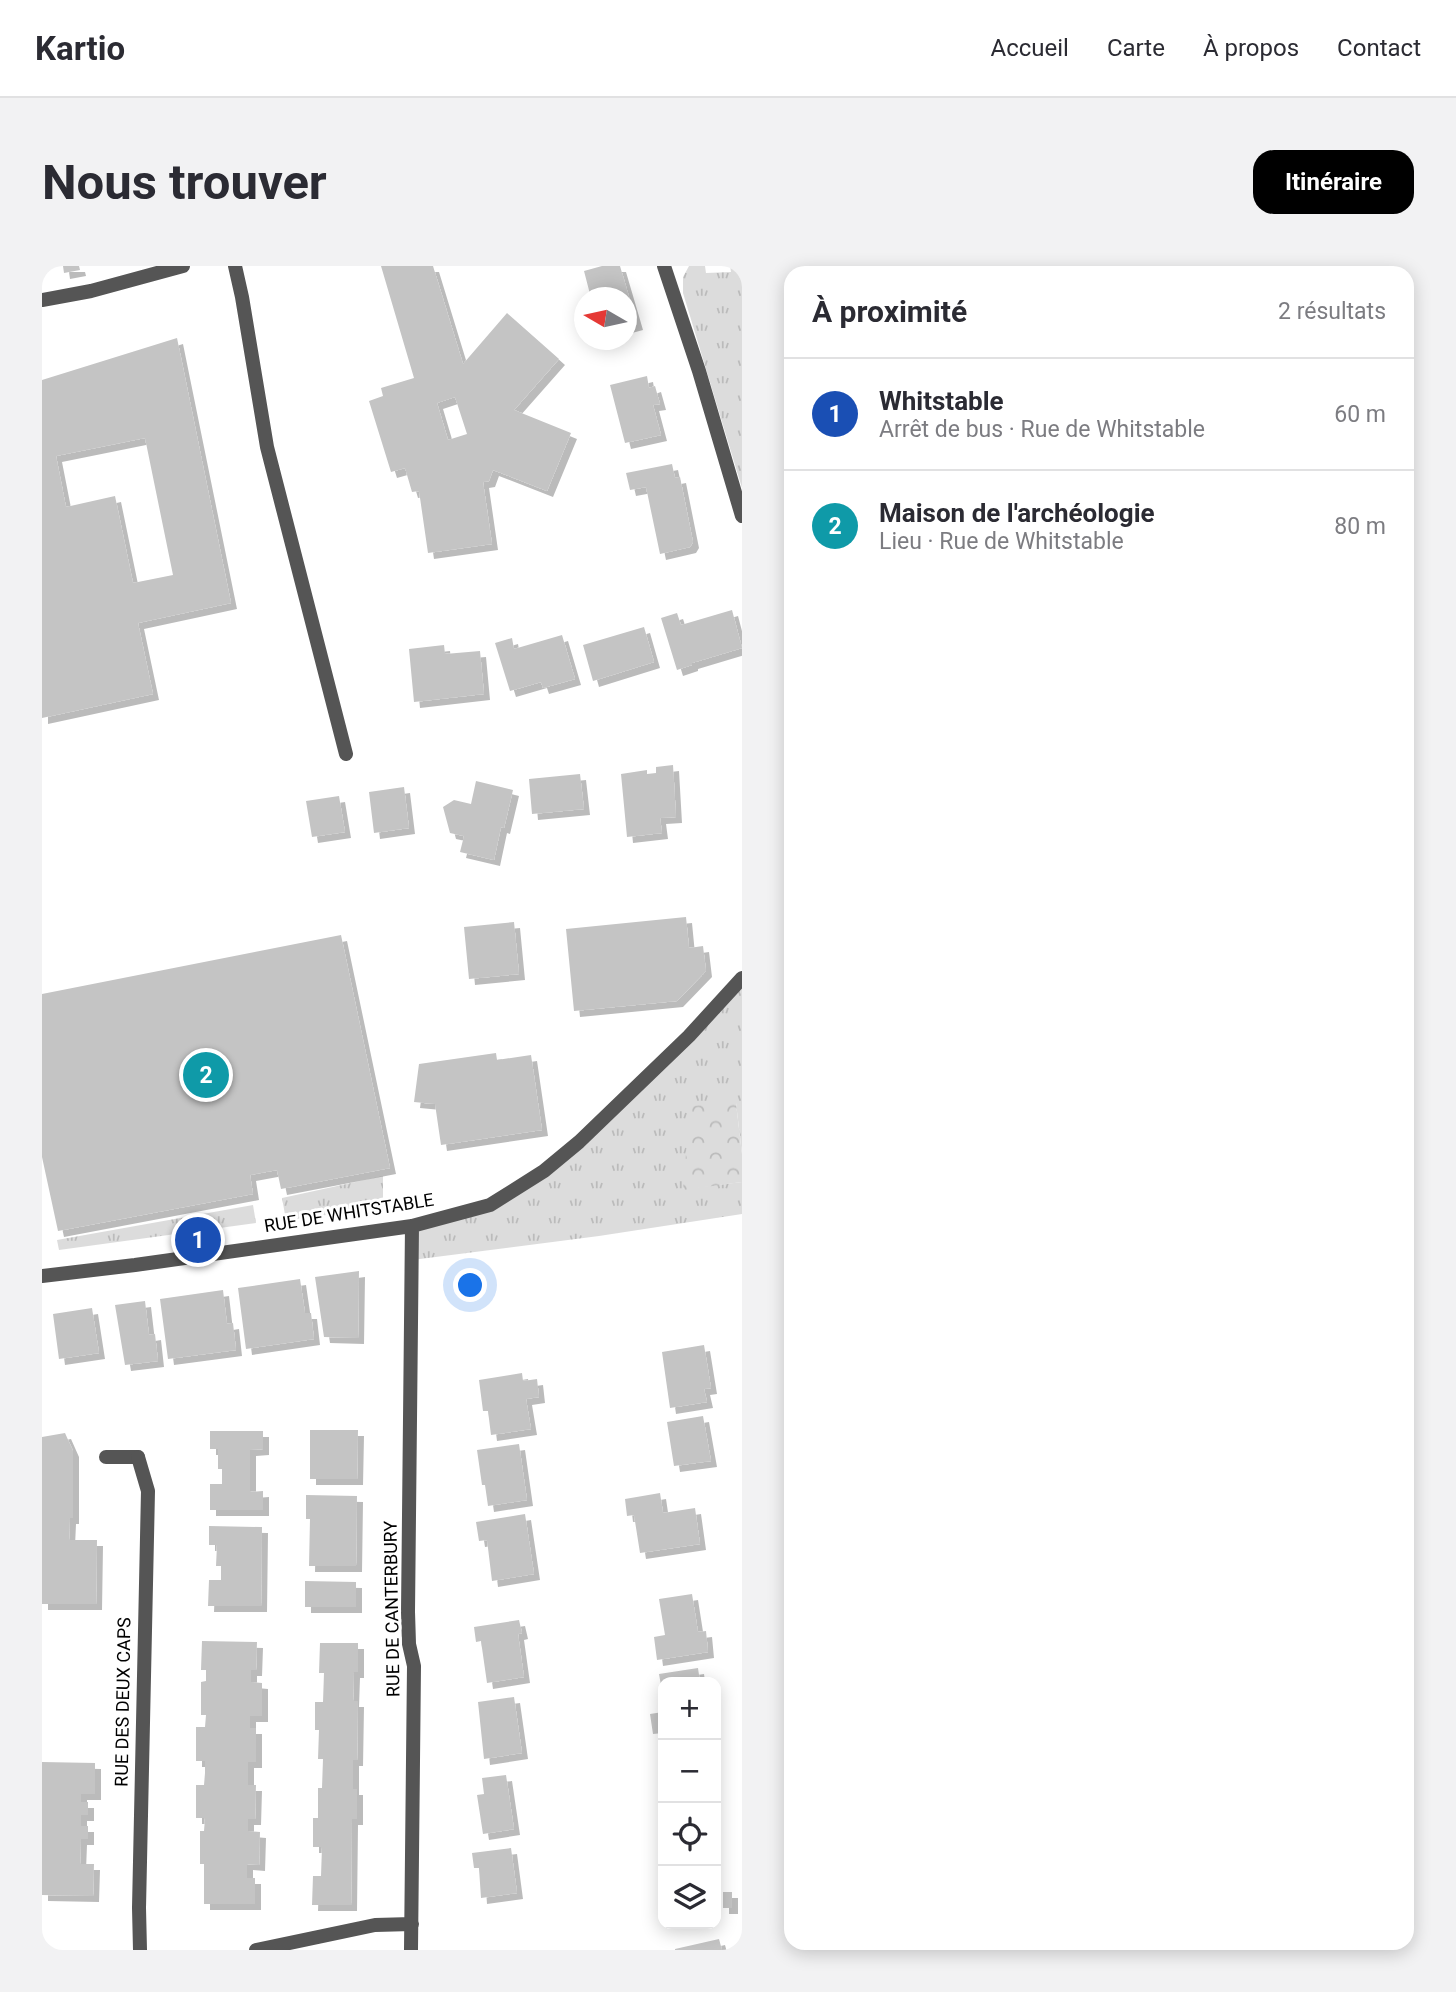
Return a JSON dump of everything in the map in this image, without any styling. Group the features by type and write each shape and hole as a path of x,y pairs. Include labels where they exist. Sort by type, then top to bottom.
{"street":[{"path":"42,300 91,291 183,266"},
{"path":"235,266 243,297 267,447 346,754"},
{"path":"664,266 699,371 742,516"},
{"name":"RUE DE WHITSTABLE","path":"42,1276 412,1226 490,1205 544,1171 579,1142 679,1045 742,978"},
{"name":"RUE DE CANTERBURY","path":"411,1950 414,1666 409,1644 408,1612 412,1226"},
{"name":"RUE DES DEUX CAPS","path":"106,1457 138,1457 148,1492 139,1881 140,1950"},
{"path":"256,1950 375,1925 411,1924"}],"green space":[{"path":"689,266 705,266 706,273 731,272 730,266 742,266 742,488 683,293 683,277"},
{"path":"742,978 742,1154 736,1103 683,1189 742,1182 742,1214 412,1260 412,1226 456,1215 544,1171"},
{"path":"736,1103 742,1154 742,1182 683,1190 690,1106"},
{"path":"383,1176 383,1208 286,1220 282,1198"},
{"path":"253,1205 256,1223 59,1250 57,1240"}],"building":[{"path":"63,266 79,266 80,270 64,273"},
{"path":"381,266 433,266 463,364 507,313 559,359 514,410 571,433 547,491 493,470 489,481 483,482 492,544 428,553 419,491 412,492 405,468 391,472 369,401 383,396 381,388 414,378","holes":["455,397 467,434 448,440 437,403"]},
{"path":"602,266 620,266 626,287 588,287 584,271"},
{"path":"177,338 231,603 138,623 153,694 42,718 42,380","holes":["145,438 173,575 133,583 115,496 66,507 56,456"]},
{"path":"647,376 649,388 655,386 660,404 653,405 661,435 625,443 610,385"},
{"path":"672,464 675,478 680,477 693,542 690,547 660,554 646,487 630,490 626,473"},
{"path":"732,610 742,648 677,670 661,618 677,613 681,625"},
{"path":"644,627 654,662 593,681 583,645"},
{"path":"562,635 575,679 543,688 541,682 510,691 495,643 512,638 514,649"},
{"path":"444,645 445,654 480,651 484,694 414,702 409,649"},
{"path":"673,765 676,817 660,818 662,833 627,837 621,774 647,770 647,774 656,773 656,767"},
{"path":"580,774 584,809 532,814 529,779"},
{"path":"476,781 513,790 494,860 460,852 464,836 450,833 443,807 454,800 471,804"},
{"path":"404,787 409,828 374,833 369,792"},
{"path":"339,796 345,832 312,837 306,801"},
{"path":"686,917 689,948 703,946 706,971 677,1001 574,1011 566,929"},
{"path":"514,922 519,974 469,979 464,927"},
{"path":"341,935 390,1168 281,1189 277,1170 250,1175 253,1194 58,1231 42,1157 42,994"},
{"path":"496,1053 497,1060 531,1055 542,1130 441,1145 435,1104 414,1102 419,1064"},
{"path":"359,1271 358,1338 324,1337 315,1277"},
{"path":"300,1279 305,1313 311,1313 314,1339 246,1349 238,1288"},
{"path":"223,1290 227,1324 233,1323 236,1350 168,1359 160,1299"},
{"path":"145,1301 149,1335 155,1334 158,1361 125,1365 115,1305"},
{"path":"92,1308 99,1353 59,1359 53,1314"},
{"path":"704,1345 711,1388 704,1389 707,1402 670,1408 662,1352"},
{"path":"522,1373 523,1381 537,1379 539,1397 526,1399 531,1429 491,1435 488,1411 483,1411 479,1380"},
{"path":"703,1416 711,1461 674,1466 667,1422"},
{"path":"310,1430 358,1430 357,1479 310,1479"},
{"path":"210,1431 263,1431 263,1449 250,1450 250,1492 263,1491 263,1510 210,1510 210,1484 222,1484 222,1469 218,1469 218,1449 210,1449"},
{"path":"65,1433 73,1451 73,1518 70,1518 69,1540 97,1540 96,1604 42,1604 42,1437"},
{"path":"519,1444 527,1500 488,1506 477,1450"},
{"path":"660,1493 663,1513 695,1508 700,1544 640,1553 634,1515 627,1516 625,1499"},
{"path":"306,1495 357,1496 356,1566 309,1566 310,1519 306,1519"},
{"path":"525,1514 534,1574 492,1581 487,1540 479,1541 476,1522"},
{"path":"209,1526 262,1527 261,1606 208,1606 209,1580 221,1580 221,1566 216,1566 217,1545 209,1545"},
{"path":"305,1581 356,1582 356,1607 305,1607"},
{"path":"692,1594 698,1632 706,1631 708,1652 657,1660 654,1637 665,1635 659,1599"},
{"path":"519,1620 522,1633 518,1634 524,1677 487,1683 481,1641 476,1642 474,1627"},
{"path":"202,1641 257,1642 256,1670 251,1670 251,1682 262,1683 262,1716 250,1716 250,1728 256,1728 256,1762 248,1762 248,1785 256,1785 255,1819 248,1819 248,1831 260,1832 259,1865 247,1864 247,1878 255,1878 255,1904 204,1904 204,1864 200,1864 200,1831 204,1831 205,1818 196,1818 196,1785 204,1785 205,1773 205,1761 196,1761 196,1727 205,1727 206,1715 201,1715 201,1682 206,1681 206,1670 201,1670"},
{"path":"320,1643 358,1643 358,1672 354,1672 353,1701 358,1701 357,1760 353,1760 357,1819 352,1819 351,1905 312,1905 313,1876 321,1876 322,1847 313,1847 313,1818 318,1818 318,1788 322,1788 323,1759 318,1759 319,1730 315,1730 315,1702 323,1702 324,1673 319,1673"},
{"path":"698,1668 699,1677 660,1677 659,1674"},
{"path":"514,1697 522,1753 484,1759 478,1702"},
{"path":"658,1713 658,1734 653,1734 650,1714"},
{"path":"42,1762 95,1763 95,1794 81,1794 81,1802 88,1802 88,1815 81,1815 81,1826 88,1826 88,1839 81,1839 80,1864 94,1864 93,1896 42,1895"},
{"path":"506,1775 514,1829 483,1834 477,1795 484,1794 482,1778"},
{"path":"511,1848 517,1893 481,1898 479,1868 474,1868 472,1853"},
{"path":"723,1892 732,1892 732,1908 723,1908"},
{"path":"719,1939 722,1950 675,1950 675,1949"}],"place":[{"name":"Maison de l'archéologie","path":"206,1075"},
{"name":"Whitstable","path":"198,1240"}]}
